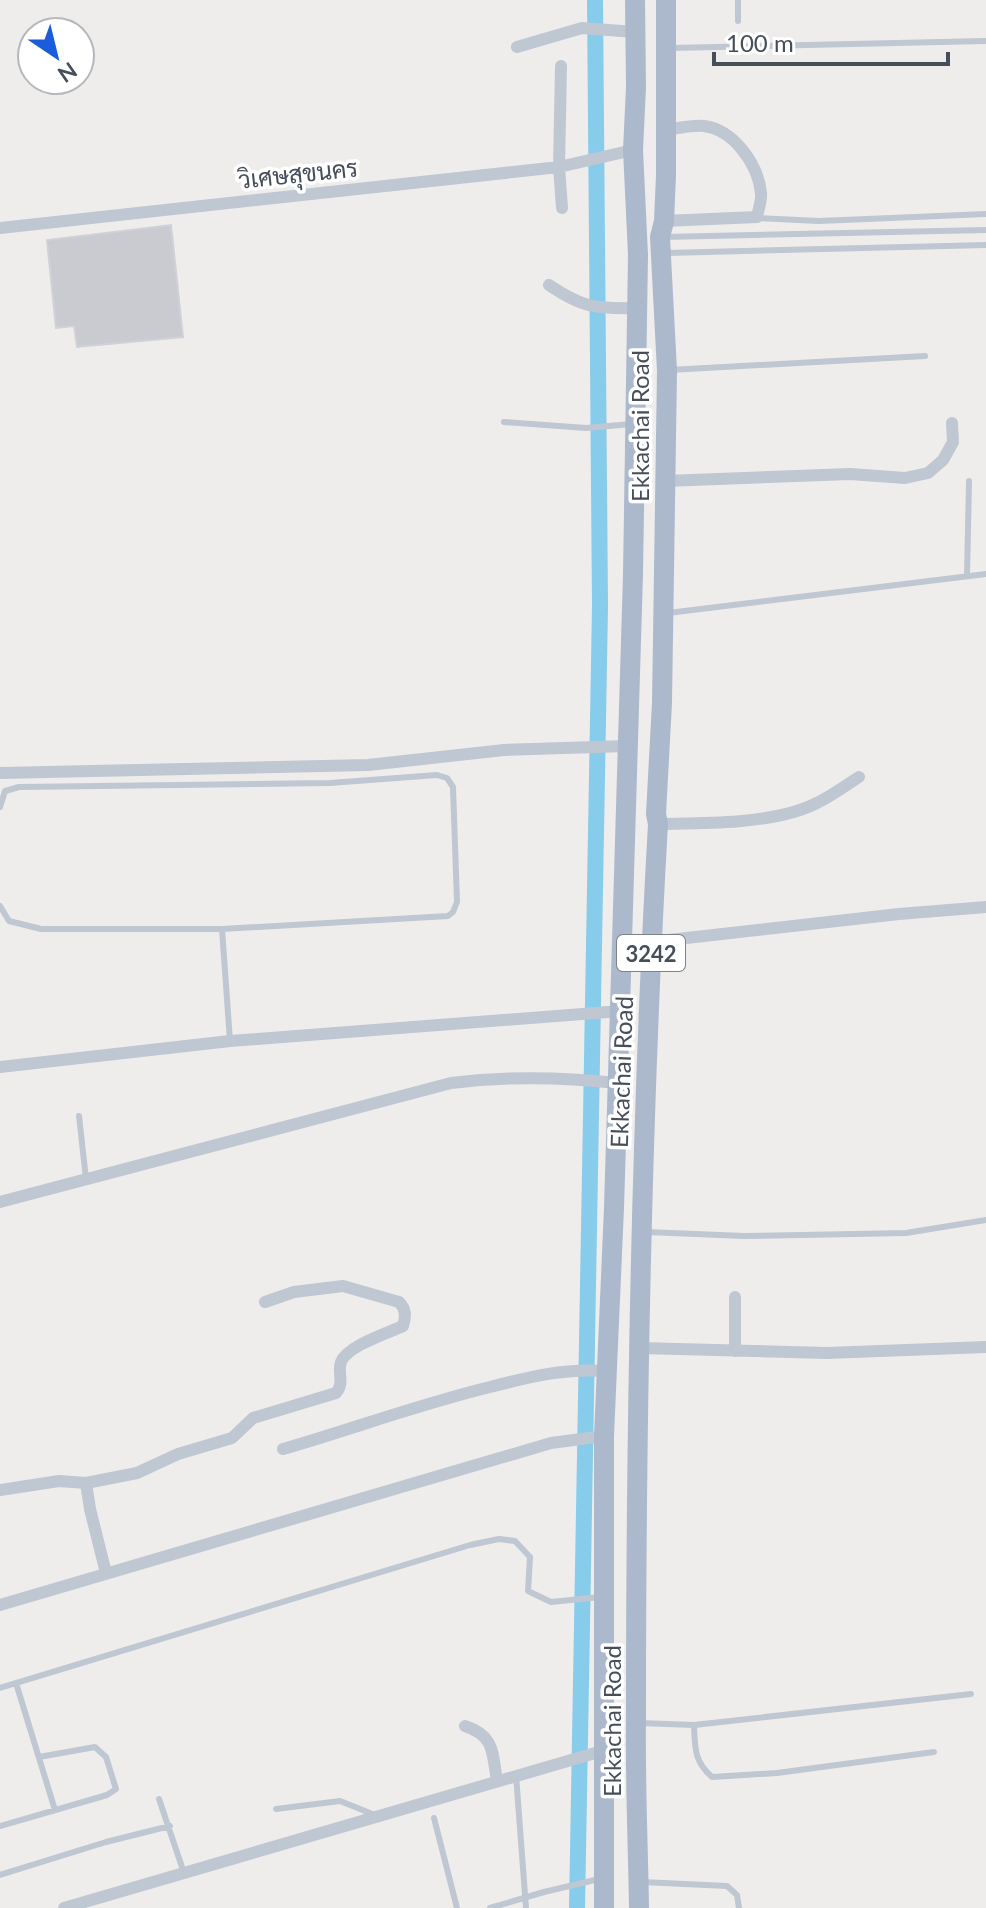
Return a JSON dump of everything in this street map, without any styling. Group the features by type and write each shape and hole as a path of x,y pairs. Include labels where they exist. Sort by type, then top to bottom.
{"main road":[{"name":"Ekkachai Road","path":"604,1908 594,1753 604,1436 595,1370 614,1208 621,1011 619,746 635,424 638,255 625,153 636,87 635,0"},
{"name":"Ekkachai Road","path":"639,1908 636,1723 640,1348 664,613 667,371 662,237 667,130 666,0"}],"street":[{"path":"517,47 571,30 595,28 635,32"},
{"path":"561,66 559,167 562,208"},
{"path":"662,237 757,217 761,195 748,157 714,129 701,126 667,130"},
{"name":"วิเศษสุขนคร","path":"0,228 559,167 625,153"},
{"path":"549,285 576,302 591,307 637,308"},
{"path":"665,481 850,474 905,478 928,473 943,460 953,442 952,423"},
{"path":"0,773 368,765 504,750 619,746"},
{"path":"658,824 768,817 799,811 859,777"},
{"path":"651,942 986,907"},
{"path":"0,1067 230,1041 621,1011"},
{"path":"0,1202 451,1083 484,1079 575,1079 617,1083"},
{"path":"0,1490 59,1481 86,1483 137,1473 178,1454 232,1438 253,1418 336,1393 342,1384 340,1365 348,1353 403,1326 405,1319 404,1307 399,1302 343,1286 294,1292 265,1302"},
{"path":"735,1297 735,1351"},
{"path":"640,1348 827,1353 986,1347"},
{"path":"283,1449 431,1402 553,1371 595,1370"},
{"path":"0,1605 425,1478 551,1443 604,1436"},
{"path":"86,1483 106,1573"},
{"path":"465,1726 480,1731 490,1742 497,1781"},
{"path":"64,1908 594,1753"}],"lane":[{"path":"738,0 738,21"},
{"path":"666,48 986,41"},
{"path":"757,217 819,221 986,214"},
{"path":"662,237 986,230"},
{"path":"662,237 986,245"},
{"path":"667,371 925,356"},
{"path":"504,422 586,428 635,424"},
{"path":"967,576 969,481"},
{"path":"664,613 986,574"},
{"path":"0,807 5,791 19,787 330,783 437,775 447,778 453,787 457,902 448,916 222,929 41,929 9,921 0,906"},
{"path":"222,929 230,1041"},
{"path":"79,1116 86,1179"},
{"path":"642,1231 744,1236 906,1233 986,1220"},
{"path":"0,1688 470,1545 499,1539 522,1545 530,1557 528,1591 551,1602 599,1597"},
{"path":"16,1683 55,1810"},
{"path":"636,1723 694,1725 971,1694"},
{"path":"694,1725 695,1751 701,1768 712,1777 777,1773 934,1752"},
{"path":"0,1826 116,1789 106,1757 95,1747 39,1757"},
{"path":"516,1775 526,1908"},
{"path":"159,1799 184,1873"},
{"path":"276,1809 340,1801 378,1816"},
{"path":"434,1818 457,1908"},
{"path":"0,1875 170,1826"},
{"path":"490,1908 603,1878"},
{"path":"639,1882 727,1886 737,1895 739,1908"}],"building":[{"path":"171,225 183,337 77,347 74,326 56,328 47,240"}],"waterway":[{"path":"577,1908 600,606 595,0"}]}
